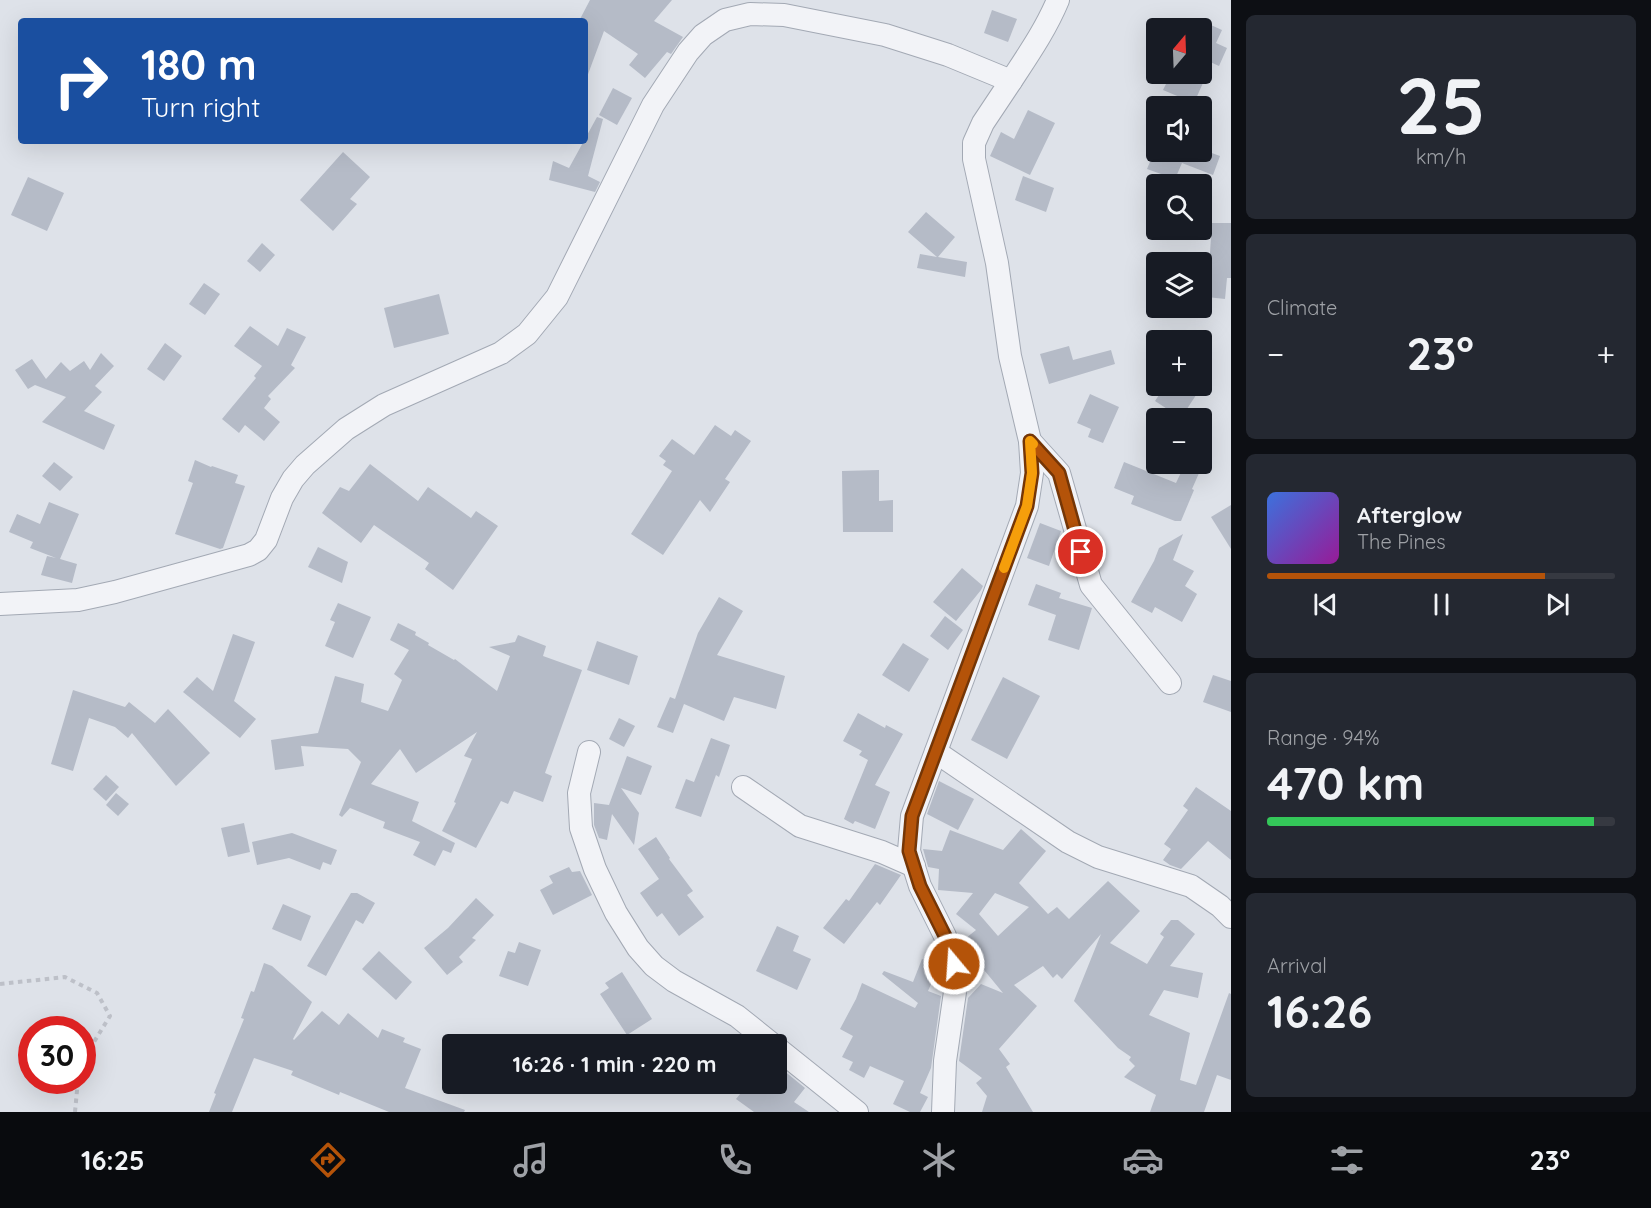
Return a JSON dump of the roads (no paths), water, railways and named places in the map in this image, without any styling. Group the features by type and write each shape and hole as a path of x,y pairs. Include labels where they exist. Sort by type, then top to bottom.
{"street":[{"path":"943,1112 945,1060 956,985 954,964 945,936 920,886 909,851 912,816 1027,506 1032,473 1030,441 1010,356 997,262 974,159 974,143 983,123 1050,20 1058,0"},
{"path":"0,604 78,600 116,592 249,555 258,550 266,540 282,498 293,479 305,465 346,429 384,405 501,353 526,334 557,297 653,105 688,52 703,35 725,20 750,14 784,15 885,34 948,55 1011,81"},
{"path":"1030,441 1059,473 1091,585 1170,683"},
{"path":"589,752 579,793 581,828 595,869 632,940 654,966 674,981 737,1016 760,1034"},
{"path":"936,752 1068,842 1098,857 1191,886 1220,906 1231,917"},
{"path":"743,787 800,826 882,852 914,866"},
{"path":"787,1056 857,1112"}]}
